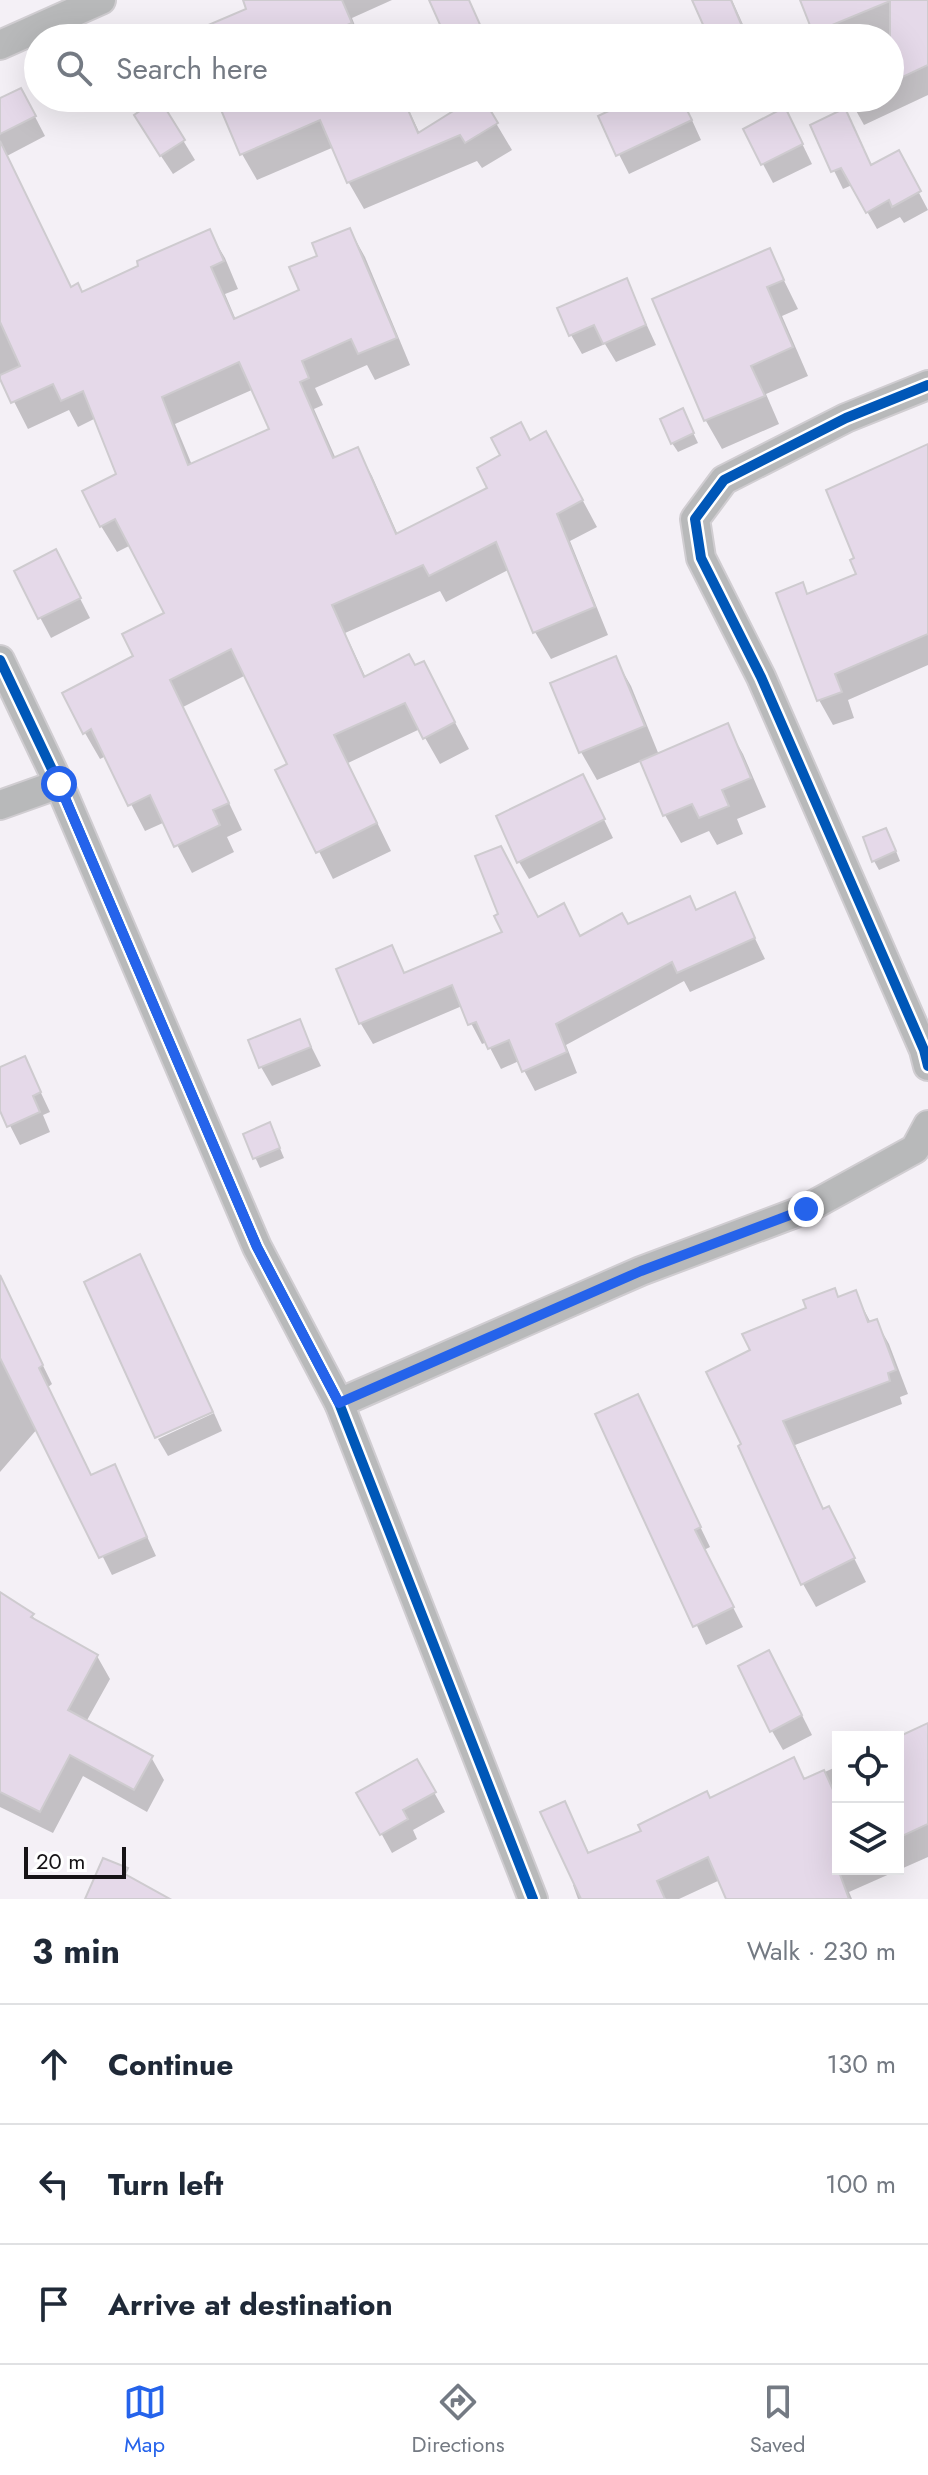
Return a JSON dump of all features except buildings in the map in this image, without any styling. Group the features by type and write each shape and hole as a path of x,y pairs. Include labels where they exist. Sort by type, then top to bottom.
{"street":[{"path":"47,24 101,0"},
{"path":"0,45 24,34"},
{"path":"928,385 846,418 724,480 695,519 701,558 761,677 924,1050 928,1066"},
{"path":"0,660 59,784 257,1247 339,1403 533,1899"},
{"path":"0,805 59,784"},
{"path":"339,1403 641,1271 806,1209 915,1149 928,1125"}],"cycle path":[{"path":"928,385 846,418 724,480 695,519 701,558 761,677 924,1050 928,1066"},
{"path":"0,660 59,784 257,1247 339,1403 533,1899"}],"route":[{"path":"59,784 257,1247 339,1403 641,1271 806,1209"}]}
